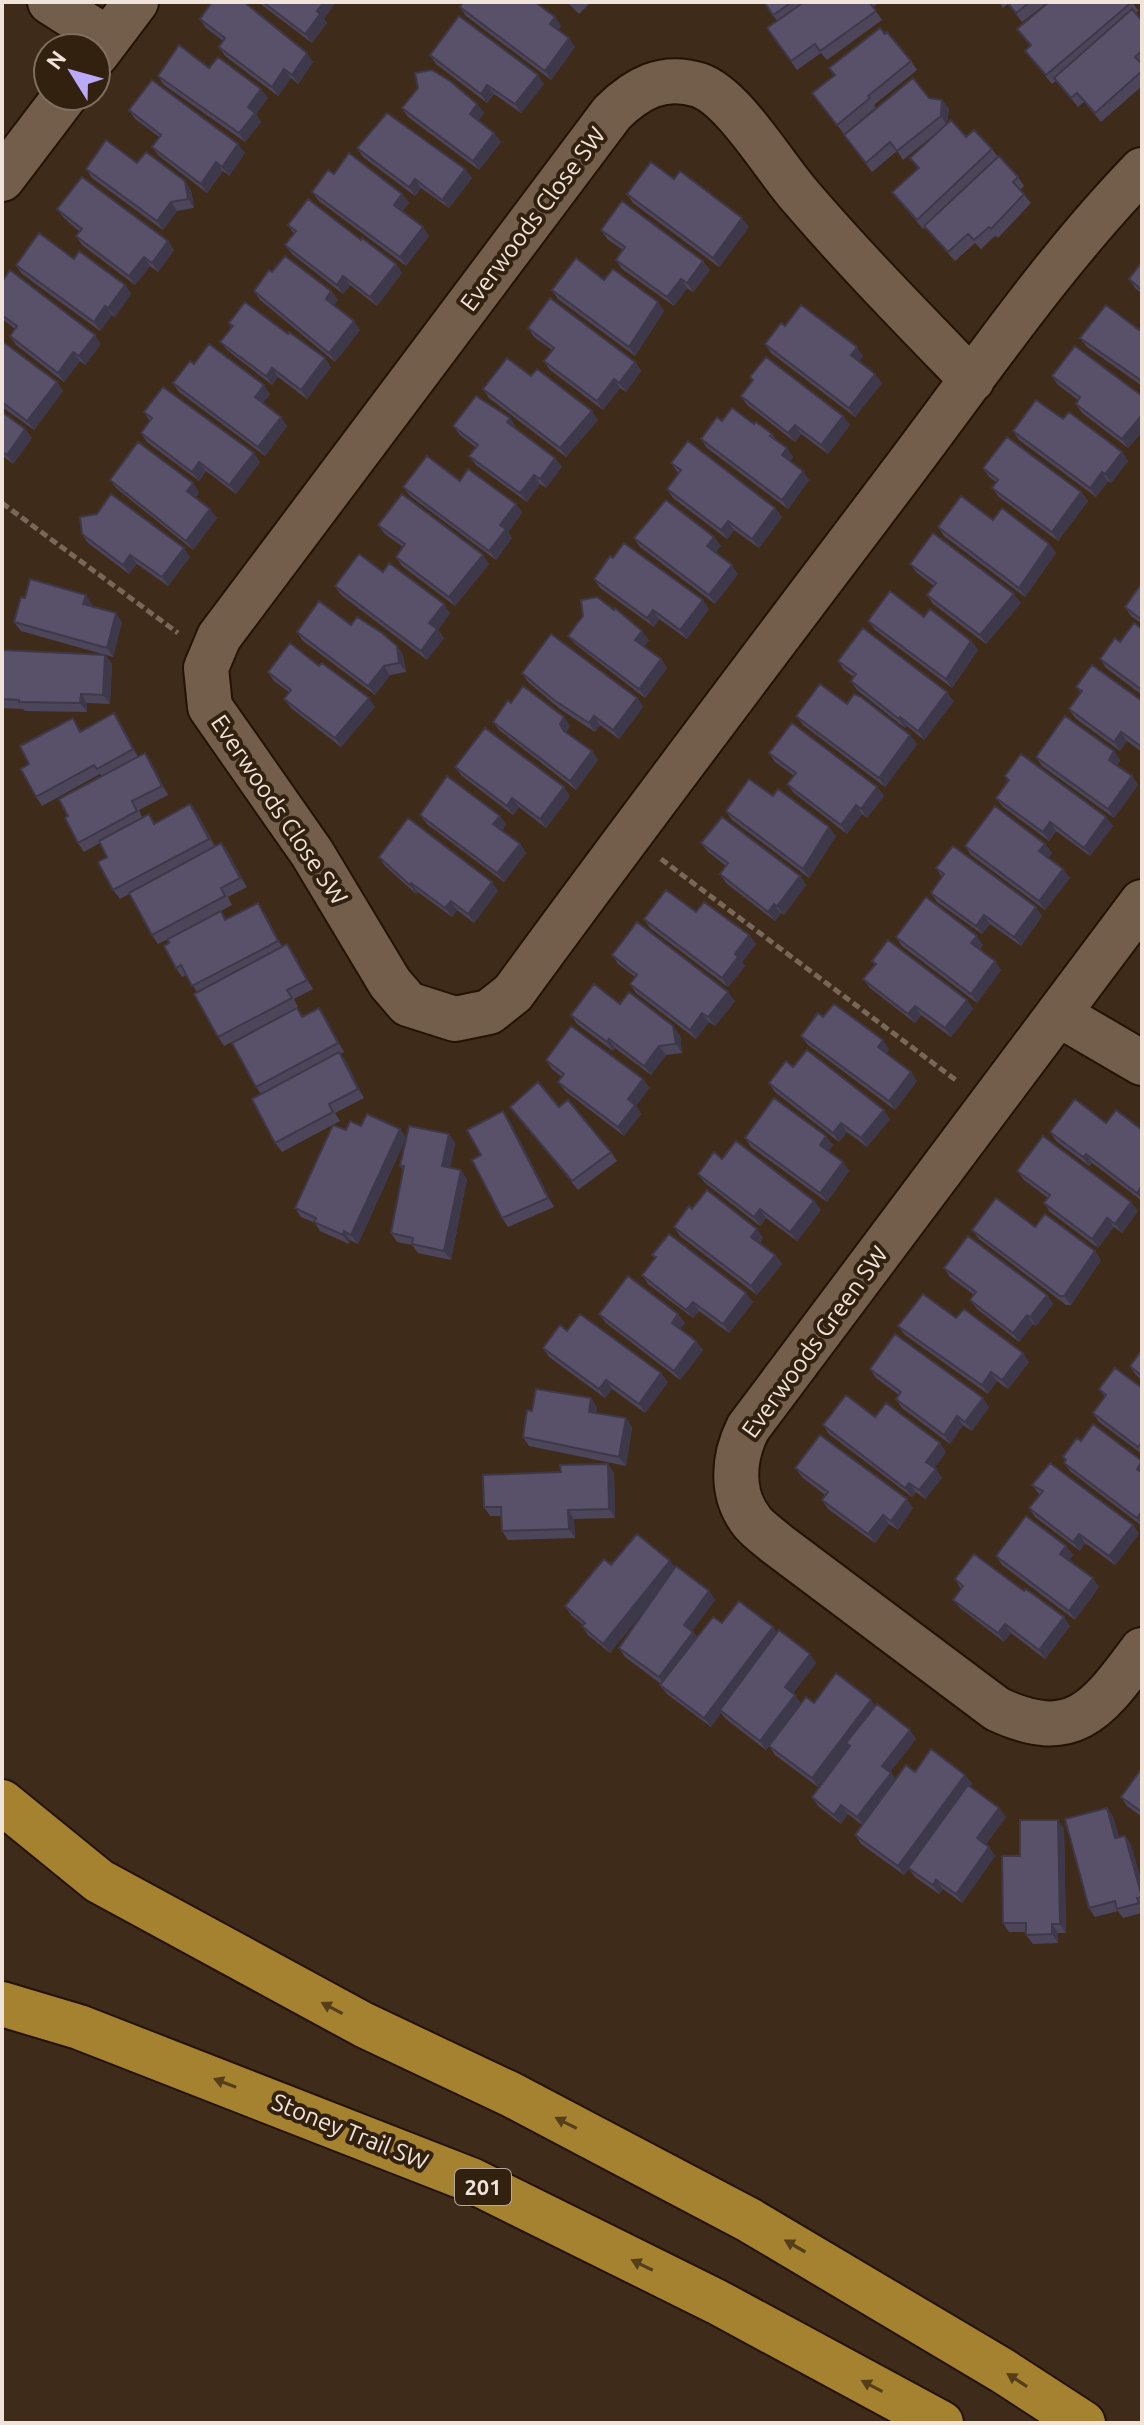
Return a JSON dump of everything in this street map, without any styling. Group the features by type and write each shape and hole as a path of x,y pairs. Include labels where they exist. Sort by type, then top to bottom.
{"highway":[{"path":"2,1802 99,1881 364,2025 538,2108 749,2220 1003,2371 1083,2423"},
{"name":"Stoney Trail SW","path":"2,2004 94,2033 471,2180 717,2302 941,2423"}],"street":[{"path":"50,2 85,32"},
{"path":"112,34 136,2"},
{"name":"Everwoods Close SW","path":"972,380 875,280 799,195 722,97 701,86 664,81 644,86 612,113 219,637 206,668 210,707 312,853 390,983 408,1004 455,1019 476,1017 489,1012 513,993 628,835 972,380 1080,237 1142,170"},
{"path":"2,179 53,112"},
{"name":"Everwoods Green SW","path":"1142,902 748,1428 736,1460 739,1497 753,1523 997,1709 1019,1719 1045,1725 1080,1716 1106,1698 1142,1650"},
{"path":"1058,1014 1142,1063"}],"path":[{"path":"2,503 209,656"},
{"path":"628,835 990,1104"}],"building":[{"path":"212,2 244,2 307,53 292,75 284,69 272,87 219,47 225,38 200,19"},
{"path":"263,2 324,2 317,11 320,14 305,34"},
{"path":"463,2 535,2 555,17 550,24 569,38 545,71 460,7"},
{"path":"764,2 792,2 773,15"},
{"path":"804,2 869,2 876,11 820,51 815,44 791,61 767,28"},
{"path":"1007,2 1030,2 1016,13"},
{"path":"1049,2 1132,2 1046,75 1025,51 1031,45 1017,29"},
{"path":"1132,9 1142,21 1142,51 1135,57 1142,64 1142,71 1095,113 1077,93 1071,98 1054,78"},
{"path":"459,16 538,75 515,104 487,85 481,94 430,55"},
{"path":"880,28 911,61 837,125 812,93 835,75 829,68"},
{"path":"179,45 209,68 218,57 261,89 248,107 255,113 239,133 158,76"},
{"path":"432,70 477,104 470,114 494,133 473,161 402,108 418,88 415,73"},
{"path":"913,78 929,98 942,100 941,116 897,151 890,142 866,163 844,135"},
{"path":"152,80 238,144 222,167 216,162 201,184 152,147 161,135 129,110"},
{"path":"387,113 465,169 442,200 415,179 409,187 357,148"},
{"path":"951,120 966,137 974,130 992,149 917,220 892,192 919,168 910,158"},
{"path":"106,140 137,163 146,152 185,181 188,199 171,202 157,221 86,169"},
{"path":"349,153 402,194 394,205 423,227 400,257 312,192 328,170 334,174"},
{"path":"999,156 1018,177 1013,182 1024,194 991,229 989,227 974,240 968,234 948,252 924,226"},
{"path":"651,162 674,179 680,171 742,218 713,258 627,194"},
{"path":"82,177 168,241 152,263 144,257 129,276 76,236 82,229 57,209"},
{"path":"308,199 396,264 370,297 343,276 337,285 285,245 296,231 288,225"},
{"path":"622,201 703,261 687,283 681,279 667,297 616,260 625,247 601,230"},
{"path":"39,233 74,259 79,251 125,285 94,322 16,265"},
{"path":"285,256 331,291 326,299 354,321 329,353 254,291 269,270 272,272"},
{"path":"576,258 604,280 613,269 658,302 629,347 552,290"},
{"path":"1142,262 1142,290 1129,279"},
{"path":"10,270 95,335 79,356 73,352 58,373 10,336 17,326 2,315 2,282"},
{"path":"550,298 635,362 619,383 614,379 597,401 544,361 554,348 528,328"},
{"path":"245,302 325,358 301,390 272,368 266,376 220,342 233,326 229,323"},
{"path":"801,305 857,347 851,355 875,374 849,408 765,344 781,323 785,326"},
{"path":"1106,305 1139,330 1142,326 1142,381 1080,338"},
{"path":"2,341 57,382 27,421 2,402"},
{"path":"209,344 264,385 255,397 281,417 258,447 173,383 190,361 194,364"},
{"path":"1075,346 1142,396 1142,415 1122,439 1076,404 1080,397 1052,376"},
{"path":"766,357 843,416 821,445 795,425 788,433 741,396 753,380 750,377"},
{"path":"507,358 531,376 537,369 592,411 560,448 483,389"},
{"path":"163,387 254,453 229,485 199,462 192,472 141,433 152,418 144,412"},
{"path":"476,396 510,418 507,422 555,458 540,479 534,475 520,493 469,456 478,445 453,426"},
{"path":"1036,400 1063,419 1069,412 1122,452 1090,488 1013,431"},
{"path":"732,408 772,434 770,436 787,448 782,455 803,471 782,500 701,439 717,417 722,421"},
{"path":"2,412 25,429 7,455 2,452"},
{"path":"1007,437 1081,492 1052,532 992,488 998,480 983,468"},
{"path":"688,441 775,508 752,539 728,521 721,530 667,489 681,470 671,463"},
{"path":"138,442 193,483 187,491 210,509 186,541 110,480"},
{"path":"427,456 460,481 468,469 516,504 500,525 506,529 489,551 403,487"},
{"path":"111,494 184,548 162,577 130,555 123,565 82,534 80,517 97,514"},
{"path":"402,494 483,555 449,597 396,557 405,544 378,525"},
{"path":"961,496 993,520 1002,508 1049,544 1019,588 938,527"},
{"path":"666,500 714,537 707,546 732,565 709,595 634,538"},
{"path":"933,533 1014,594 980,635 927,595 936,583 910,564"},
{"path":"624,543 703,600 680,630 653,610 647,618 594,579 610,556 613,558"},
{"path":"359,554 383,572 389,563 444,604 429,623 437,629 421,651 335,586"},
{"path":"30,579 86,595 83,604 116,613 107,648 14,622"},
{"path":"1142,583 1142,620 1125,607"},
{"path":"890,591 924,617 930,609 971,641 946,679 868,621"},
{"path":"597,597 642,631 635,640 661,659 639,689 568,636 583,616 581,600"},
{"path":"319,601 351,625 357,617 382,633 397,646 399,663 384,666 368,686 297,632"},
{"path":"1134,623 1142,629 1142,690 1100,659 1115,638 1120,642"},
{"path":"863,628 947,692 918,731 851,681 856,674 838,661"},
{"path":"551,634 637,698 613,730 594,716 589,723 554,700 522,673"},
{"path":"290,643 369,698 335,738 284,699 291,690 268,672"},
{"path":"2,650 105,655 103,695 81,694 80,703 2,699"},
{"path":"1092,665 1142,701 1142,747 1121,732 1114,742 1069,709 1082,691 1076,687"},
{"path":"820,684 847,704 854,694 861,697 910,735 879,778 796,716"},
{"path":"523,686 564,717 560,724 564,731 592,751 570,781 493,722 508,700 511,703"},
{"path":"114,713 133,749 97,769 94,765 36,797 21,769 29,764 20,746 73,718 80,732"},
{"path":"1065,716 1114,751 1109,760 1132,776 1108,809 1036,757"},
{"path":"792,723 877,787 861,809 856,805 841,825 787,784 796,773 769,753"},
{"path":"485,728 564,787 540,819 512,798 507,806 455,767"},
{"path":"145,753 162,786 132,801 137,811 78,843 59,799"},
{"path":"1021,754 1106,817 1084,848 1050,822 1043,832 996,798 1009,780 1005,776"},
{"path":"447,776 500,816 493,824 520,844 497,873 420,815"},
{"path":"749,779 773,796 778,789 829,827 803,869 726,811"},
{"path":"190,804 209,839 113,890 98,862 107,857 99,841 149,814 154,824"},
{"path":"995,806 1045,844 1039,851 1063,869 1039,901 965,846"},
{"path":"722,817 800,876 777,906 774,904 768,912 720,874 728,863 701,843"},
{"path":"408,818 492,882 468,914 451,901 445,908 410,885 379,857"},
{"path":"221,843 240,878 221,888 225,896 152,935 129,893"},
{"path":"953,846 1036,907 1014,937 984,915 976,926 931,893 944,874 936,868"},
{"path":"666,890 696,912 704,902 749,935 722,978 644,919"},
{"path":"926,897 977,936 971,943 995,961 971,994 896,937"},
{"path":"258,903 278,941 192,986 181,965 176,968 164,946 169,943 168,939 221,911 225,920"},
{"path":"637,922 728,992 708,1017 702,1013 690,1030 630,984 637,975 612,955"},
{"path":"888,940 967,1000 945,1028 915,1006 908,1014 863,979 876,964 872,961"},
{"path":"287,944 307,980 287,990 292,998 218,1037 194,994"},
{"path":"594,984 620,1004 629,992 673,1026 676,1044 659,1046 644,1066 609,1039 607,1042 571,1015"},
{"path":"834,1004 883,1040 878,1047 911,1072 889,1101 801,1036 818,1013 823,1017"},
{"path":"297,1008 302,1017 319,1008 338,1043 256,1087 232,1043"},
{"path":"571,1026 643,1079 628,1099 635,1105 618,1127 558,1082 564,1074 546,1060"},
{"path":"807,1050 884,1110 861,1138 841,1123 833,1133 769,1083 786,1061 793,1067"},
{"path":"339,1052 358,1089 329,1104 333,1112 275,1143 252,1099"},
{"path":"538,1082 559,1107 568,1100 611,1152 572,1181 510,1107"},
{"path":"774,1098 826,1136 820,1145 843,1162 820,1193 745,1138"},
{"path":"1075,1099 1106,1123 1116,1110 1142,1130 1142,1186 1137,1193 1086,1154 1083,1157 1050,1132"},
{"path":"503,1111 548,1198 502,1218 472,1160 481,1155 467,1130"},
{"path":"367,1114 400,1129 351,1235 344,1231 343,1235 314,1222 316,1218 295,1208 333,1125 346,1130 350,1121 361,1126"},
{"path":"409,1126 449,1134 442,1166 461,1170 444,1251 412,1244 413,1238 391,1233"},
{"path":"1043,1136 1131,1202 1115,1224 1107,1218 1092,1239 1044,1203 1050,1195 1017,1171"},
{"path":"736,1141 814,1201 790,1232 760,1209 754,1217 698,1174 714,1152 722,1159"},
{"path":"707,1190 757,1229 751,1237 775,1255 751,1286 674,1227 689,1206 692,1209"},
{"path":"996,1198 1035,1227 1045,1214 1095,1251 1064,1296 972,1230"},
{"path":"669,1234 746,1293 723,1324 693,1302 686,1310 642,1275 656,1257 652,1255"},
{"path":"968,1236 1047,1295 1013,1333 970,1300 976,1292 944,1268"},
{"path":"628,1276 678,1314 672,1323 696,1341 674,1371 599,1314"},
{"path":"923,1294 956,1318 964,1309 1023,1353 1002,1380 991,1372 982,1385 898,1326"},
{"path":"580,1314 661,1373 639,1404 606,1380 599,1389 543,1348 560,1325 567,1331"},
{"path":"895,1334 983,1398 965,1422 957,1416 944,1435 896,1399 901,1392 870,1369"},
{"path":"1142,1350 1142,1376 1130,1366"},
{"path":"1115,1368 1142,1388 1142,1442 1138,1447 1093,1413 1106,1395 1099,1389"},
{"path":"536,1389 591,1398 589,1412 626,1418 619,1457 523,1437 527,1410 532,1411"},
{"path":"846,1395 875,1417 886,1403 940,1443 926,1462 936,1469 919,1490 909,1483 905,1488 823,1425"},
{"path":"1093,1424 1142,1461 1137,1469 1142,1473 1142,1511 1137,1518 1064,1463 1066,1460 1063,1457 1077,1438 1081,1441"},
{"path":"820,1435 907,1499 891,1521 883,1515 868,1534 822,1500 828,1492 795,1468"},
{"path":"1050,1463 1133,1525 1109,1556 1079,1534 1073,1542 1029,1508 1043,1491 1032,1485"},
{"path":"608,1464 609,1509 568,1510 569,1529 502,1531 501,1507 484,1507 483,1475 561,1472 560,1465"},
{"path":"1026,1516 1066,1546 1060,1554 1093,1578 1069,1611 996,1556"},
{"path":"637,1534 670,1561 603,1644 565,1606 604,1559 611,1565"},
{"path":"974,1554 1064,1617 1039,1650 1005,1624 998,1633 953,1600 963,1586 955,1579"},
{"path":"676,1566 709,1591 684,1625 693,1632 659,1677 619,1648"},
{"path":"739,1601 773,1627 704,1718 660,1685 713,1617 722,1623"},
{"path":"779,1630 810,1654 785,1687 795,1695 760,1741 720,1710"},
{"path":"836,1673 871,1700 812,1778 769,1746 806,1697 814,1703"},
{"path":"877,1704 910,1730 882,1766 891,1773 857,1817 841,1805 834,1815 812,1797 850,1746 846,1743"},
{"path":"931,1749 965,1775 898,1866 855,1835 906,1765 915,1772"},
{"path":"1142,1768 1142,1812 1121,1797"},
{"path":"968,1785 999,1808 977,1838 989,1847 956,1894 936,1880 933,1885 908,1868"},
{"path":"1107,1808 1115,1838 1125,1836 1142,1897 1137,1898 1139,1903 1117,1909 1115,1901 1089,1908 1065,1819"},
{"path":"1020,1820 1058,1820 1060,1924 1052,1924 1052,1934 1026,1935 1026,1923 1003,1923 1002,1856 1020,1856"}]}
